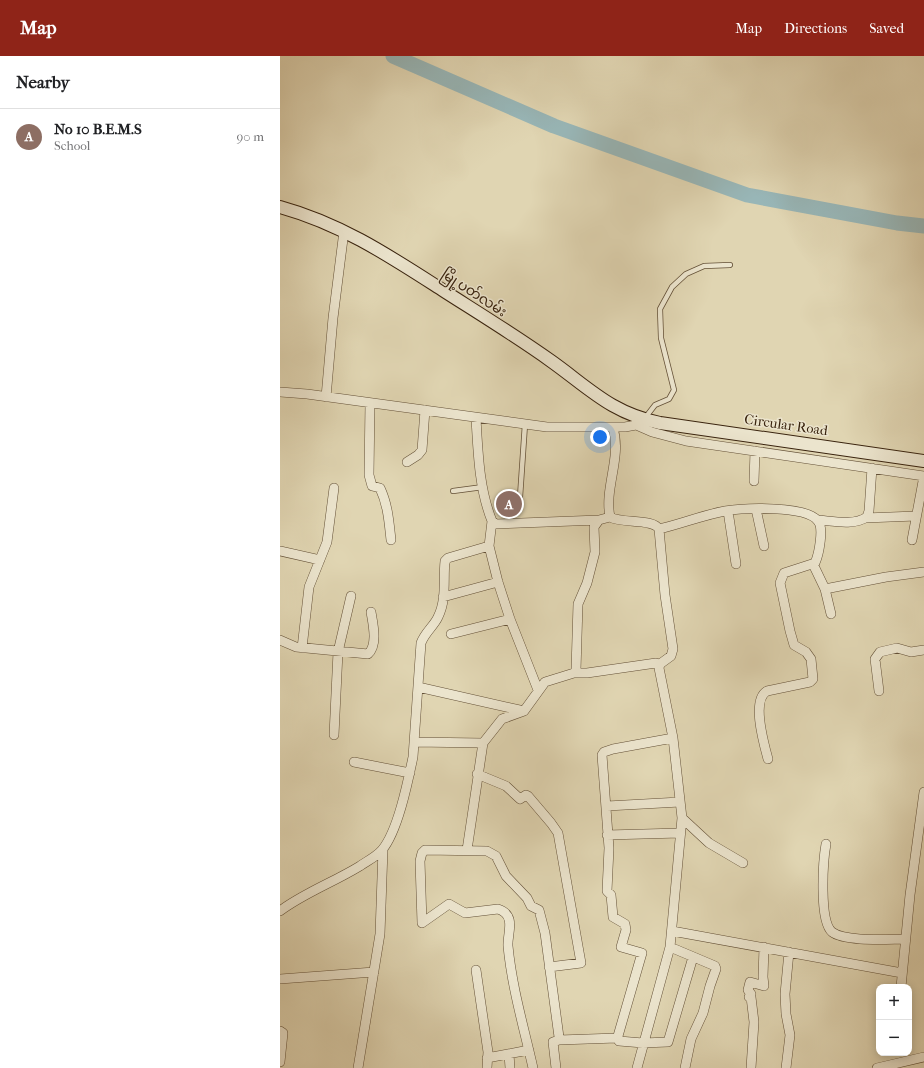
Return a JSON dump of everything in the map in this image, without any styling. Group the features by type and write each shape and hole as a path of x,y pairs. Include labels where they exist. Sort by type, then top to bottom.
{"main road":[{"name":"မြို့ပတ်လမ်း","path":"280,207 330,224 375,247 550,360 610,405 640,422"},
{"name":"Circular Road","path":"640,422 924,461"}],"street":[{"path":"326,396 333,318 344,231"},
{"path":"280,392 326,396 548,427 613,428 640,422 652,432 686,441 924,476 912,540"},
{"path":"370,403 369,475 372,486 380,488 385,500 391,540"},
{"path":"407,462 418,456 422,450 425,410"},
{"path":"476,418 478,455 483,487 492,521 489,546 498,582 510,619 538,690"},
{"path":"610,517 609,504 617,443 613,428"},
{"path":"754,481 755,451"},
{"path":"865,518 869,512 872,468"},
{"path":"302,648 309,587 328,539 334,488"},
{"path":"659,529 728,511 756,509 785,510 805,514 818,520 849,522 865,518 916,516"},
{"path":"756,509 764,546"},
{"path":"728,511 736,564"},
{"path":"467,850 477,774 483,743 502,719 524,711 538,690 548,680 574,673 587,673 656,663 660,664 671,656 673,649 665,595 659,529 652,524 616,520 610,517 599,520 496,524 492,521"},
{"path":"574,673 576,667 578,604 587,583 594,552 594,527 599,520"},
{"path":"768,759 761,724 761,697 767,691 812,681 813,676 810,656 793,643 781,579 784,573 813,564 816,560 820,536 818,520"},
{"path":"280,911 353,870 376,856 383,849 394,826 410,773 414,742 421,642 423,636 438,617 443,597 445,561 448,558 489,546"},
{"path":"280,551 320,560"},
{"path":"813,564 825,589 831,614"},
{"path":"825,589 886,576 924,572"},
{"path":"443,597 498,582"},
{"path":"334,735 338,652 351,596"},
{"path":"280,640 296,648 368,654 370,652 374,634 371,612"},
{"path":"451,634 510,619"},
{"path":"879,691 875,659 880,652 897,648 911,652 924,650"},
{"path":"637,1068 670,947 682,818 673,738 659,668 660,664"},
{"path":"418,687 524,711"},
{"path":"617,1038 642,953 621,946 626,930 625,924 613,917 611,895 608,891 609,848 607,835 607,806 601,759 604,752 613,749 673,738"},
{"path":"414,742 483,743"},
{"path":"354,762 410,773"},
{"path":"477,774 506,786 520,799 526,795 528,796 554,826 558,833 581,963 549,967"},
{"path":"901,984 905,939 920,849 924,792"},
{"path":"607,806 680,802"},
{"path":"682,818 709,842 743,863"},
{"path":"607,835 680,833"},
{"path":"826,844 822,889 827,926 833,933 847,937 905,939"},
{"path":"358,1068 380,934 383,849"},
{"path":"533,1068 516,998 508,946 511,928 507,917 502,910 498,909 465,913 449,904 422,923 419,875 422,853 431,849 487,851 496,856 506,876 527,898 531,906 539,910 545,933 559,1040"},
{"path":"672,931 902,973"},
{"path":"670,947 715,966 716,972 710,986 703,1013 691,1039 686,1068"},
{"path":"752,1068 754,1022 751,997 749,997 751,994 748,990 750,982 764,986 764,947"},
{"path":"786,1068 790,1036 786,1014 785,994 788,952"},
{"path":"556,1068 553,1042 559,1040 617,1038 622,1041 643,1043 668,1042 693,957"},
{"path":"476,970 488,1052 487,1068"},
{"path":"280,979 374,972"},
{"path":"280,1030 283,1033 280,1062"},
{"path":"487,1058 529,1050"},
{"path":"509,1054 510,1068"},
{"path":"898,1066 899,1056"},
{"path":"877,1068 898,1066 924,1057"}],"lane":[{"path":"640,422 655,405 669,399 674,390 661,338 660,309 672,287 686,274 704,266 730,264"},
{"path":"520,497 524,424"},
{"path":"453,492 483,487"}],"waterway":[{"path":"393,56 554,126 747,195 897,223 924,226"}],"place":[{"name":"No 10 B.E.M.S","path":"509,504"}]}
